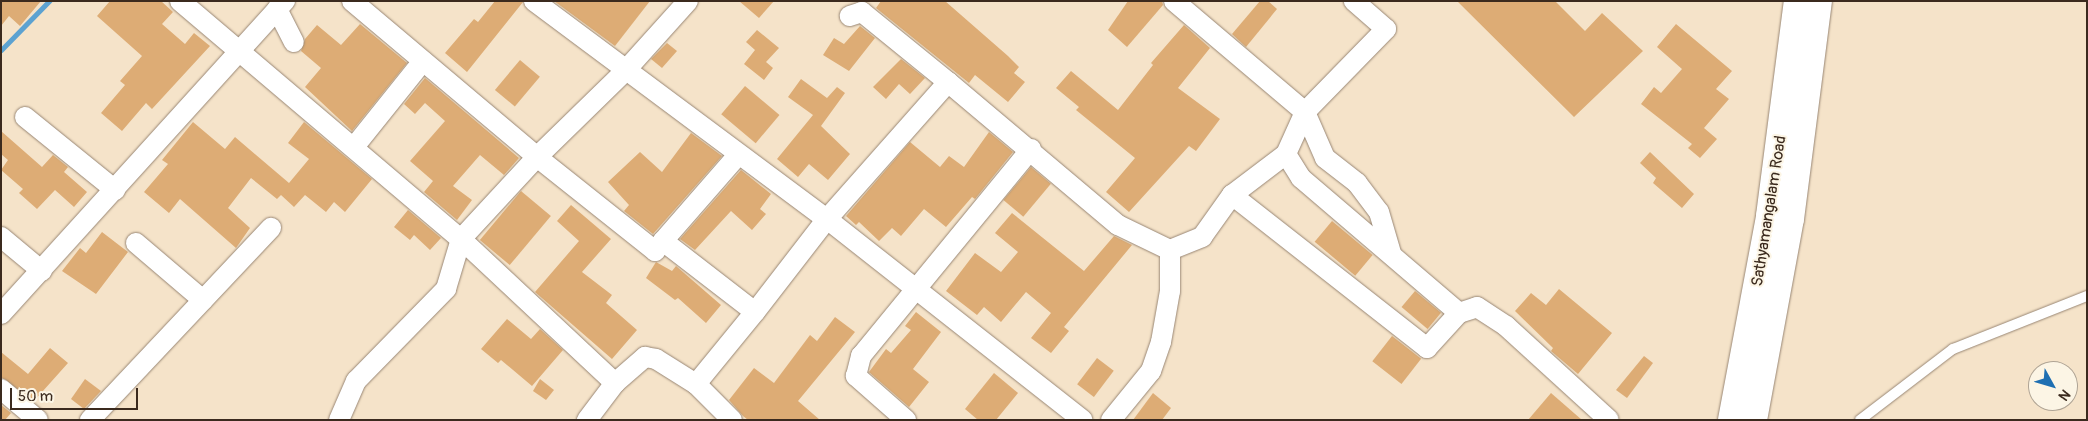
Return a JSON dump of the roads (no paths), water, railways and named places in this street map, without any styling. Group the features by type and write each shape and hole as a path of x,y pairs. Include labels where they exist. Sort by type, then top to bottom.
{"highway":[{"name":"Sathyamangalam Road","path":"1732,420 1770,216 1798,1"},
{"name":"Sathyamangalam Road","path":"1753,420 1790,220 1818,1"}],"street":[{"path":"180,1 241,50 461,239 615,383"},
{"path":"352,1 537,157 655,251 738,155"},
{"path":"534,1 625,71 827,219 1082,420"},
{"path":"340,420 356,381 446,289 461,239 537,157 625,71 688,1"},
{"path":"1174,1 1305,112 1325,158 1357,183 1379,212 1390,253"},
{"path":"850,16 862,12 1031,149 1118,225 1170,250 1202,237 1232,195 1286,154 1305,112 1386,28 1354,1"},
{"path":"1,314 42,271 281,5 294,42"},
{"path":"354,147 423,61"},
{"path":"696,384 827,219 948,82"},
{"path":"25,117 115,190"},
{"path":"906,420 856,376 856,367 861,356 1031,149"},
{"path":"1286,154 1301,178 1458,313"},
{"path":"1232,195 1427,348 1458,313 1477,307 1506,326 1609,420"},
{"path":"90,420 271,228"},
{"path":"1,237 42,271"},
{"path":"663,241 755,312"},
{"path":"136,243 204,300"},
{"path":"1111,420 1151,371 1161,342 1170,291 1170,250"},
{"path":"587,420 615,383 645,357 656,359 696,384 729,419"},
{"path":"1,389 38,420"}],"lane":[{"path":"1860,420 1953,349 2087,296"}],"waterway":[{"path":"1,50 49,1"}]}
